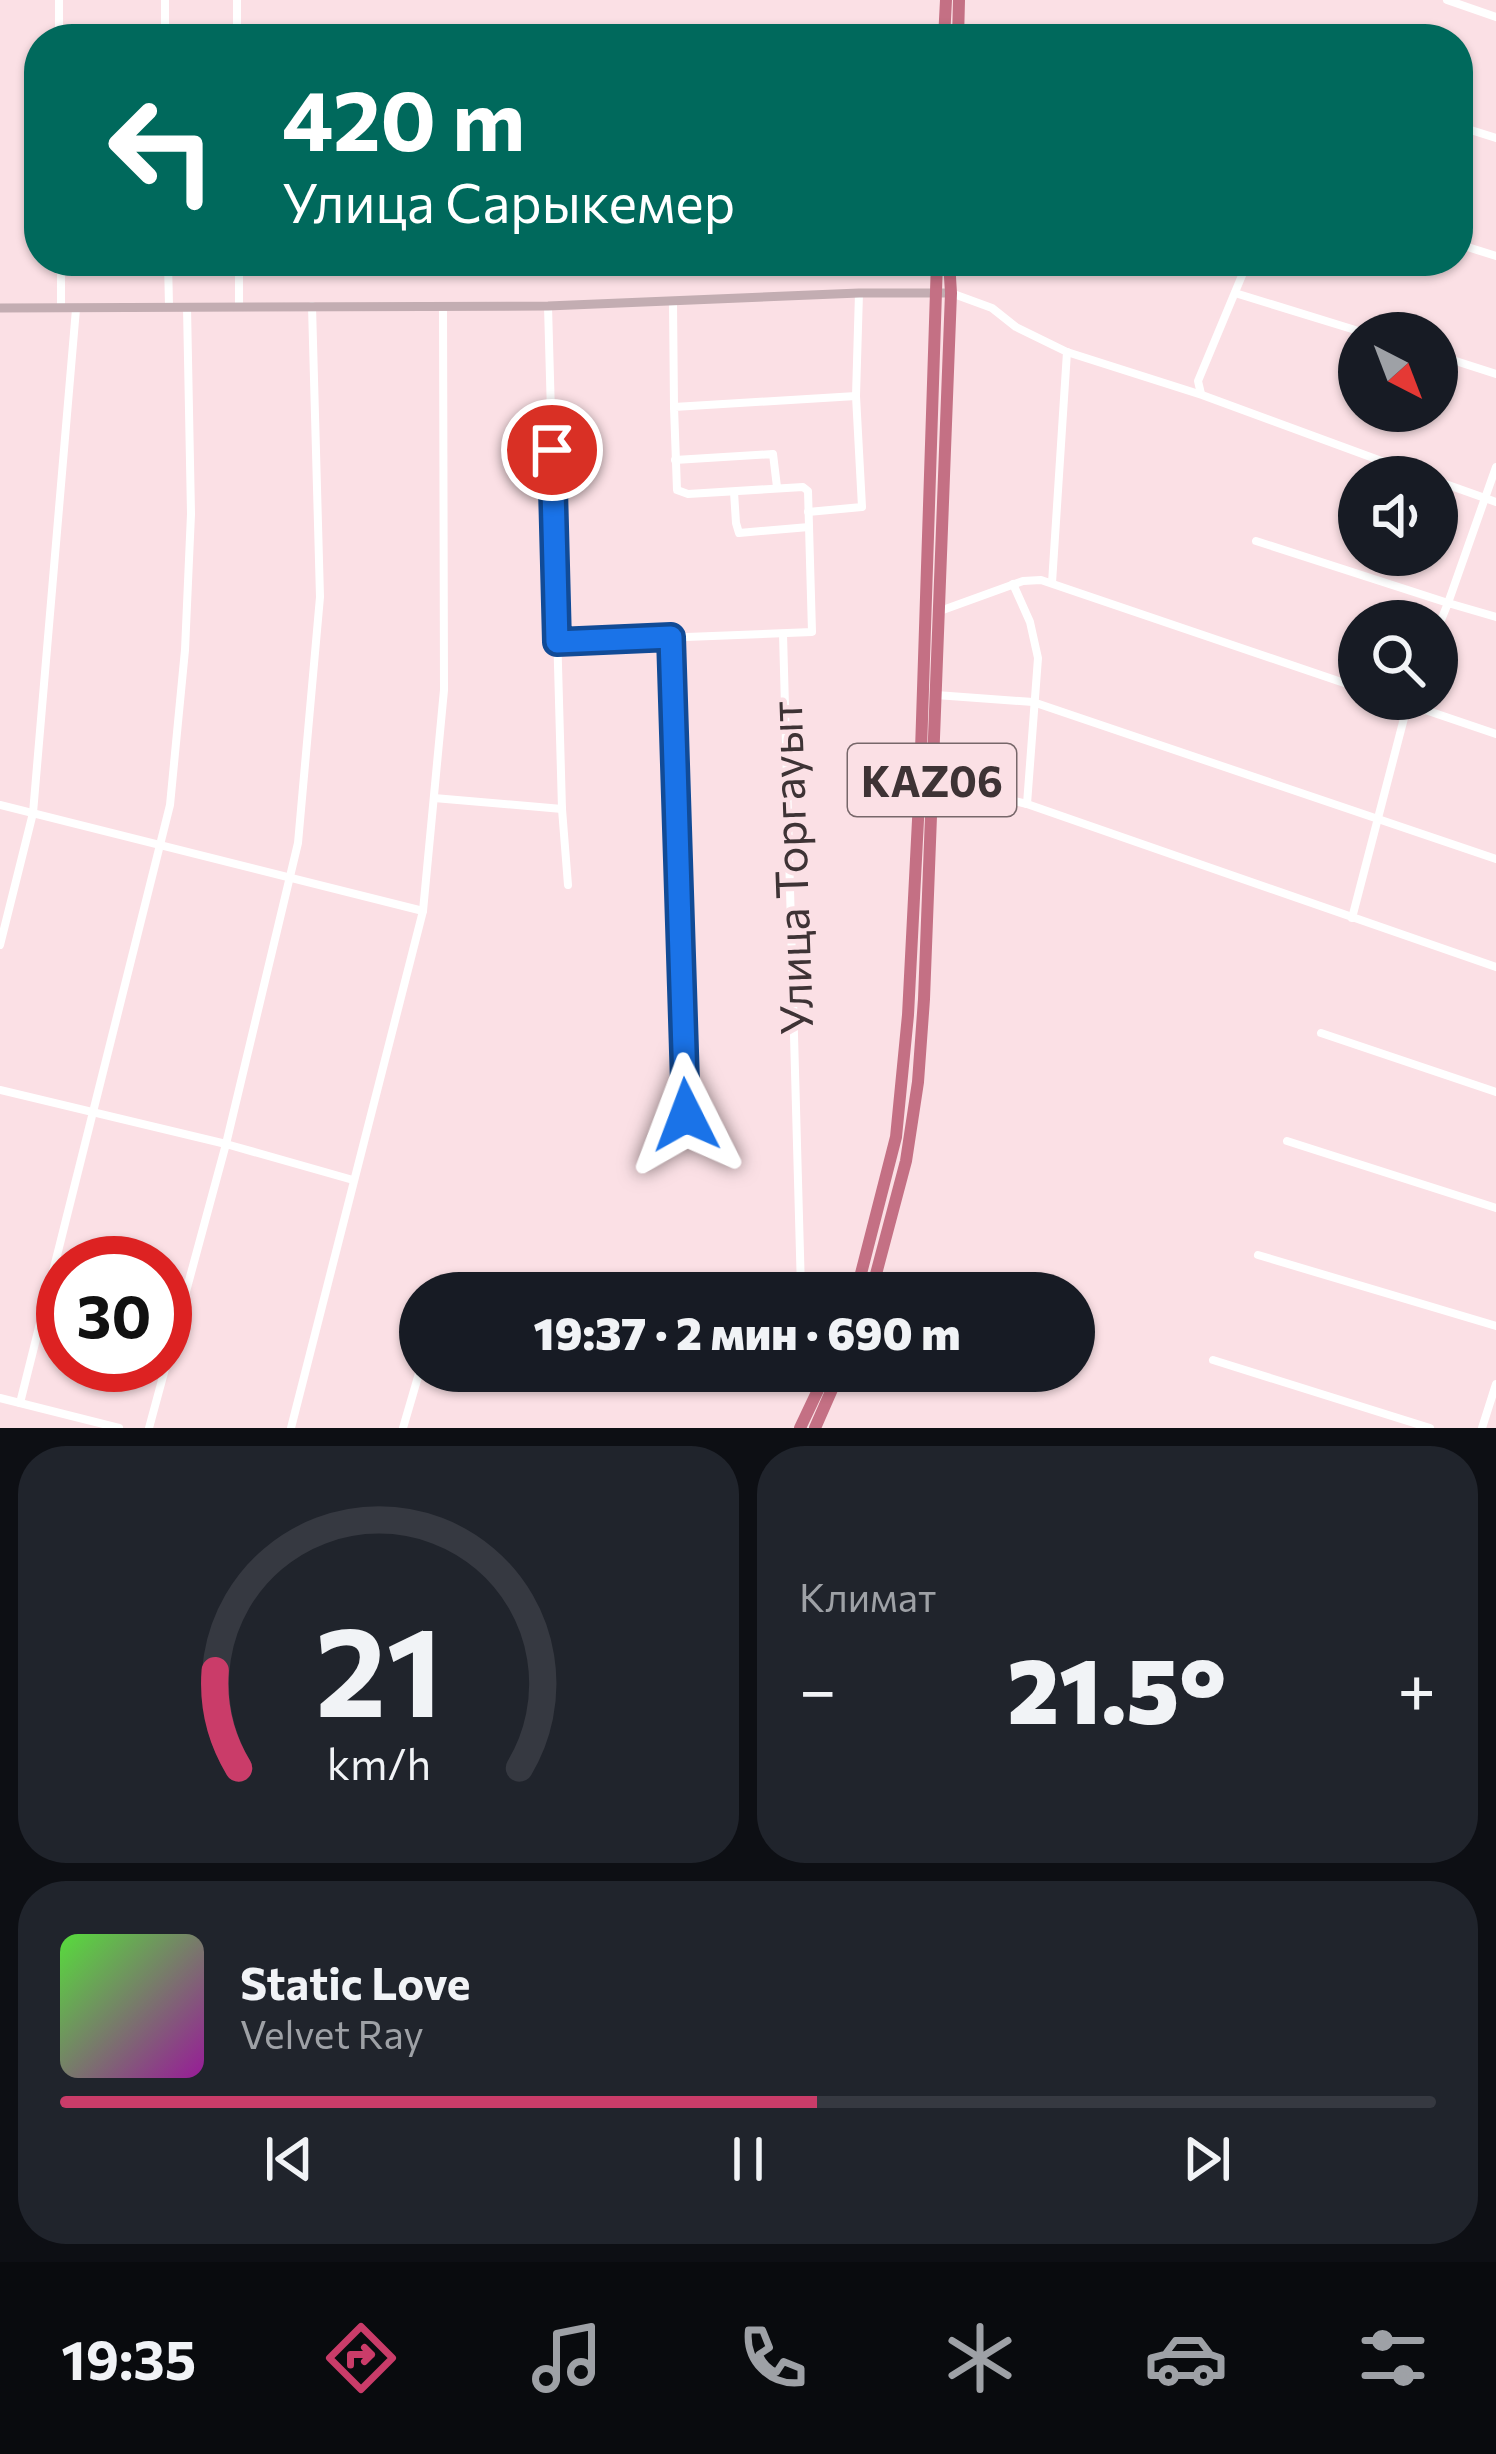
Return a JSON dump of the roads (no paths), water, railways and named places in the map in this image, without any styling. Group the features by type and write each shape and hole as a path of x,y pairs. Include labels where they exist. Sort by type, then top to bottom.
{"highway":[{"name":"KАZ06","path":"877,1272 906,1161 924,999 939,611 944,293 940,276"},
{"name":"KАZ06","path":"861,1272 896,1137 909,999 947,276"},
{"path":"909,999 924,999"},
{"path":"800,1428 817,1392"},
{"path":"815,1428 831,1392"}],"main road":[{"path":"0,308 443,308 944,293"}],"street":[{"path":"1447,0 1496,17"},
{"path":"61,276 61,308"},
{"path":"168,276 169,306"},
{"path":"238,276 239,307"},
{"path":"1202,395 1198,381 1242,276"},
{"path":"808,512 862,507 856,397 859,293"},
{"path":"944,293 992,308 1016,327 1067,352 1368,456"},
{"path":"1235,293 1338,325"},
{"path":"557,642 812,632 808,491 803,487 688,494 677,490 673,302"},
{"path":"149,1428 226,1144 298,843 320,597 312,306"},
{"path":"548,306 568,885"},
{"path":"20,1403 161,845 172,783 191,514 187,307"},
{"path":"291,1428 423,911 444,690 443,308"},
{"path":"0,945 33,813 76,309"},
{"path":"1052,583 1067,352"},
{"path":"1458,362 1496,374"},
{"path":"674,407 856,397"},
{"path":"675,460 773,454 777,488"},
{"path":"1449,600 1496,467"},
{"path":"1458,489 1496,502"},
{"path":"734,492 739,533 809,527"},
{"path":"1256,541 1439,600"},
{"path":"939,611 1031,579 1338,681"},
{"path":"1013,584 1030,622 1038,658 1027,804"},
{"path":"1458,606 1496,617"},
{"name":"Улица Торгауыт","path":"783,634 801,1272"},
{"path":"671,637 686,1115 682,1124"},
{"path":"934,694 1033,702 1496,859"},
{"path":"1352,917 1403,720"},
{"path":"1458,720 1496,734"},
{"path":"932,781 1027,804 1496,968"},
{"path":"434,798 562,808"},
{"path":"0,805 423,911"},
{"path":"1321,1034 1496,1092"},
{"path":"0,1090 226,1144 352,1180"},
{"path":"1287,1141 1496,1208"},
{"path":"1258,1255 1496,1326"},
{"path":"1214,1360 1430,1428"},
{"path":"1482,1428 1496,1384"},
{"path":"403,1428 414,1392"},
{"path":"0,1397 119,1428"}]}
